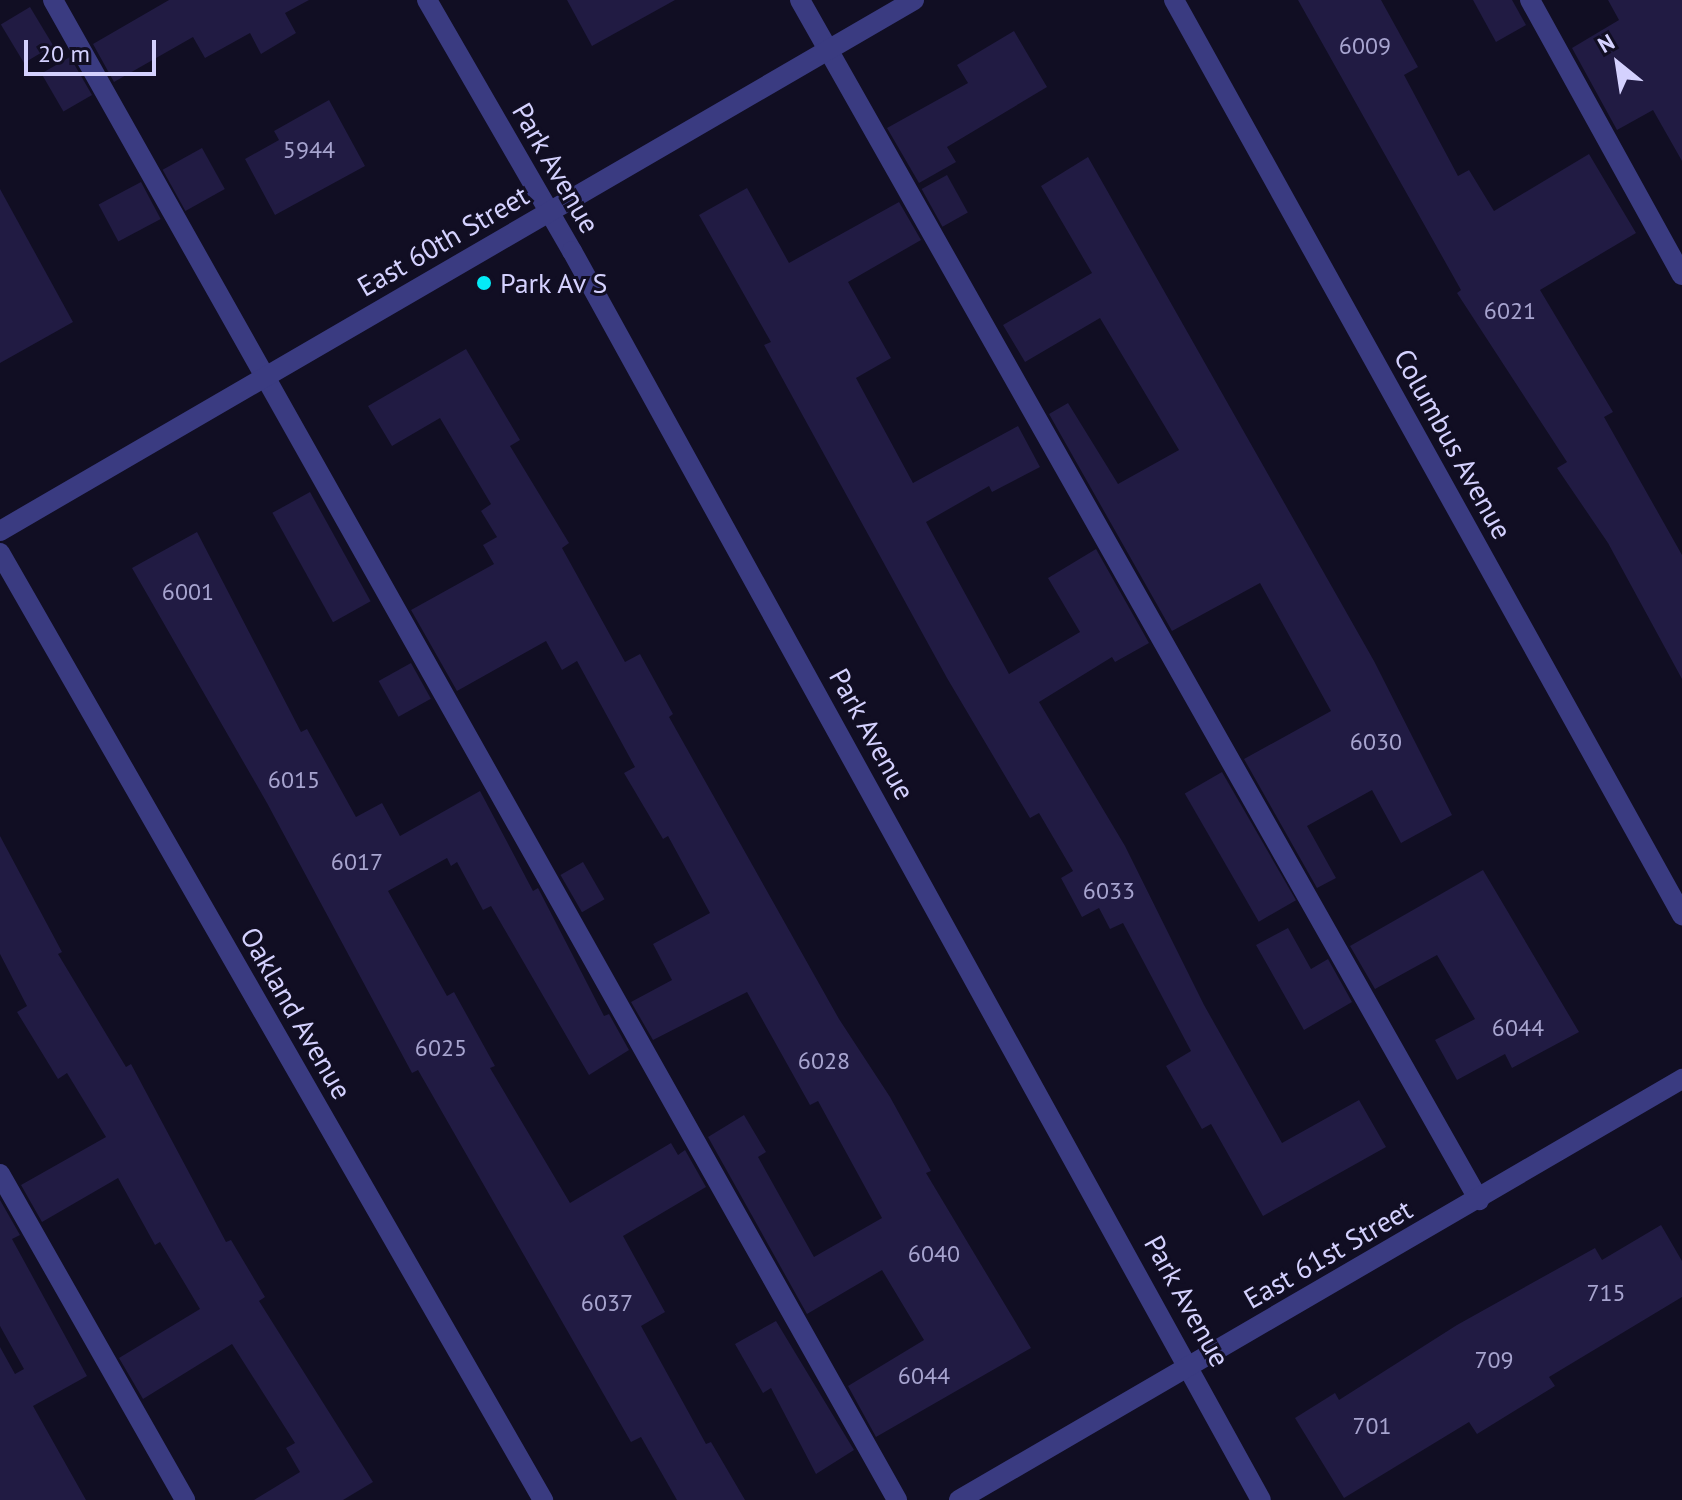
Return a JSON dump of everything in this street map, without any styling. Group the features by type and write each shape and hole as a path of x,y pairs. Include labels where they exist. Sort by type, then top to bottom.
{"street":[{"path":"53,0 268,375 897,1500"},
{"name":"Park Avenue","path":"427,0 550,211 1191,1364 1261,1500"},
{"path":"800,0 1479,1200"},
{"name":"East 60th Street","path":"0,531 914,0"},
{"name":"Columbus Avenue","path":"1174,0 1682,915"},
{"path":"1530,0 1682,275"},
{"name":"Oakland Avenue","path":"0,553 543,1500"},
{"name":"East 61st Street","path":"959,1500 1479,1200 1682,1079"},
{"path":"0,1174 185,1500"}],"building":[{"path":"169,0 309,0 285,13 296,33 261,54 250,33 205,58 193,37 114,82 93,44"},
{"path":"567,0 675,0 592,46"},
{"path":"1298,0 1381,0 1418,67 1404,75 1458,176 1469,170 1494,211 1589,154 1636,233 1540,290 1613,412 1604,417 1682,555 1682,679 1608,543 1557,468 1567,462 1457,293 1461,290"},
{"path":"1473,0 1512,0 1526,25 1496,42"},
{"path":"1608,0 1682,0 1682,161 1653,110 1617,130 1572,48 1619,20"},
{"path":"30,7 53,46 24,63 1,25"},
{"path":"1014,31 1047,87 947,147 956,162 919,183 887,128 968,83 957,65"},
{"path":"70,57 92,95 63,112 41,74"},
{"path":"329,100 365,166 275,215 245,159 279,140 274,131"},
{"path":"202,148 225,189 185,211 163,170"},
{"path":"1088,157 1374,661 1452,815 1401,843 1372,790 1307,826 1336,878 1317,888 1244,759 1331,711 1260,583 1172,631 1049,414 1068,403 1118,484 1179,450 1100,318 1025,362 1003,325 1092,273 1041,186"},
{"path":"947,175 968,213 942,227 922,189"},
{"path":"141,182 161,219 118,242 99,205"},
{"path":"747,188 789,263 899,202 921,240 848,282 891,358 856,378 913,483 1018,426 1040,467 992,492 989,486 926,522 1009,674 1080,632 1048,578 1096,549 1149,643 1115,662 1112,657 1039,702 1125,846 1204,1005 1282,1143 1359,1100 1386,1147 1263,1216 1211,1124 1202,1129 1166,1066 1191,1051 1123,923 1110,929 1099,908 1082,917 1061,878 1073,871 1039,813 1030,818 947,678 764,345 771,342 699,215"},
{"path":"0,189 73,322 0,363"},
{"path":"466,349 520,440 510,446 569,543 562,548 625,662 640,654 673,714 669,717 839,1019 890,1097 931,1171 926,1173 1031,1348 876,1437 848,1386 924,1340 882,1270 807,1314 708,1137 744,1115 766,1152 758,1157 814,1257 882,1218 818,1101 810,1105 747,992 653,1040 631,1002 672,980 653,944 710,913 668,836 663,839 624,773 635,767 577,661 562,670 546,641 457,691 411,610 494,564 483,545 497,537 481,511 491,504 440,418 392,446 368,406"},
{"path":"310,492 371,601 333,622 272,513"},
{"path":"197,532 301,732 307,729 356,817 382,803 400,836 480,791 533,891 538,888 604,1016 609,1014 629,1050 589,1075 491,906 483,910 457,862 451,866 447,858 388,891 447,996 454,992 495,1066 490,1068 570,1203 671,1143 678,1155 685,1150 706,1187 623,1236 665,1312 641,1326 706,1444 711,1442 745,1500 677,1500 641,1437 631,1442 418,1070 412,1073 267,803 132,568"},
{"path":"411,663 431,699 399,717 379,681"},
{"path":"1222,772 1296,900 1259,922 1185,793"},
{"path":"0,836 62,952 58,954 126,1067 131,1064 226,1242 231,1240 265,1297 259,1301 373,1482 343,1500 254,1500 300,1472 286,1448 295,1443 232,1344 143,1399 119,1358 200,1309 160,1242 155,1245 118,1178 42,1222 21,1185 106,1137 67,1073 58,1079 17,1012 27,1006 0,954"},
{"path":"583,862 604,899 582,912 560,875"},
{"path":"1483,870 1579,1032 1512,1068 1505,1054 1457,1080 1435,1040 1475,1019 1437,955 1375,989 1350,946"},
{"path":"1288,928 1311,969 1328,959 1352,1002 1304,1030 1256,945"},
{"path":"0,1200 20,1235 12,1239 87,1376 33,1406 86,1500 0,1500 0,1347 15,1374 24,1369 0,1326"},
{"path":"1661,1225 1682,1261 1682,1297 1549,1377 1555,1386 1477,1434 1469,1422 1344,1498 1295,1418 1335,1393 1339,1400 1457,1325 1595,1248 1602,1260"},
{"path":"776,1321 854,1450 816,1474 771,1388 763,1393 735,1344"}],"place":[{"name":"Park Av S","path":"484,283"}]}
